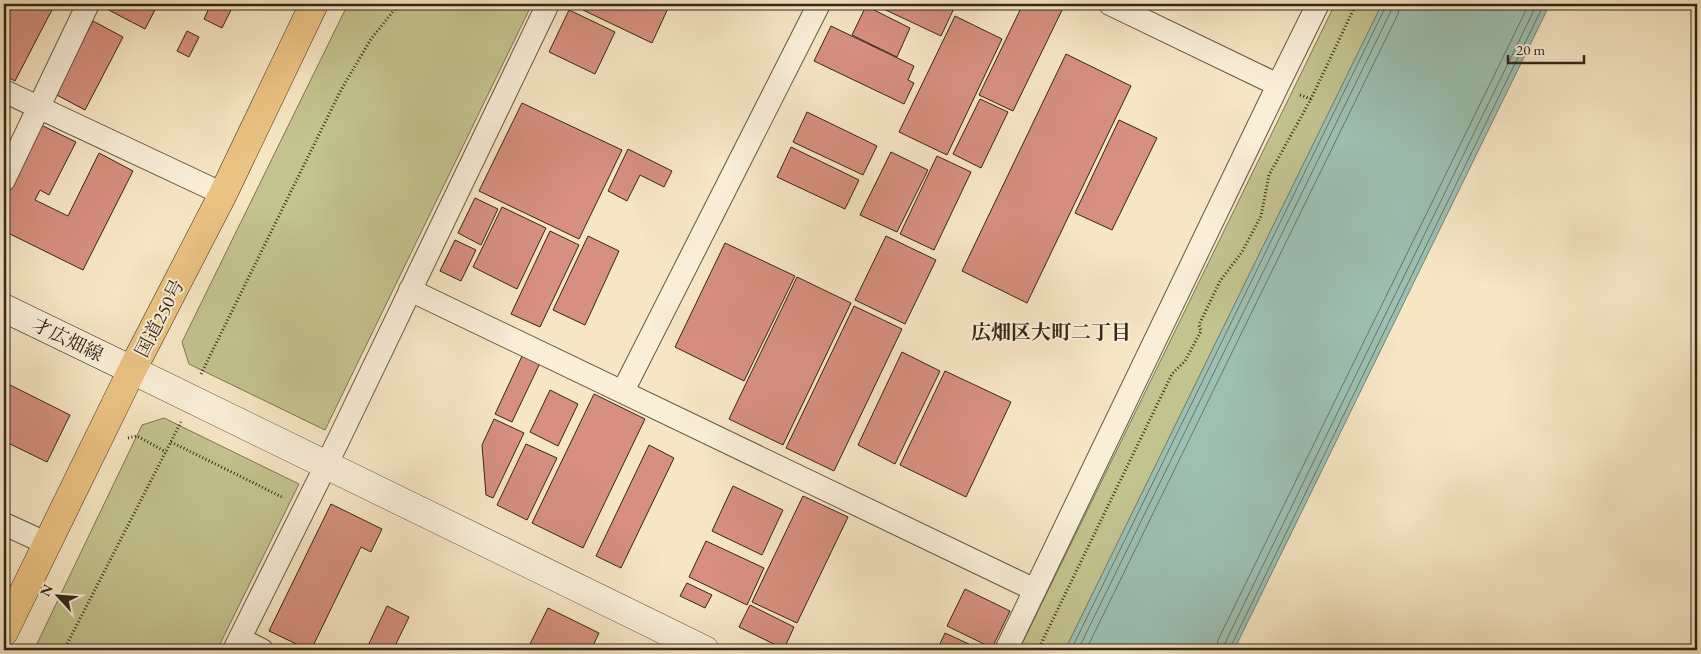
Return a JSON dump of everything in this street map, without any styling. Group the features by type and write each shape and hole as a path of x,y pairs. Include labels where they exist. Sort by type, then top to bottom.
{"highway":[{"name":"国道250号","path":"4,632 132,370 223,194 314,4"}],"street":[{"path":"4,180 88,4"},
{"path":"262,650 237,645 326,465 548,4"},
{"path":"623,390 819,4"},
{"path":"1110,4 1278,85"},
{"path":"1006,650 1318,4"},
{"path":"4,91 223,194"},
{"path":"410,290 623,390 1035,590"},
{"name":"才広畑線","path":"4,308 706,650"},
{"path":"4,524 48,544"}],"path":[{"path":"201,374 341,90 371,40 398,4"},
{"path":"1038,650 1172,374 1185,361 1201,331 1199,325 1220,281 1242,252 1261,216 1269,175 1311,100 1356,4"},
{"path":"64,650 182,419"},
{"path":"126,439 137,436 166,452"},
{"path":"171,442 305,508"}],"green space":[{"path":"348,4 532,4 325,430 189,364 182,342"},
{"path":"1335,4 1382,4 1065,650 1019,650"},
{"path":"164,418 299,484 217,650 34,650 142,425"}],"water":[{"path":"1382,4 1550,4 1234,650 1065,650"}],"building":[{"path":"4,4 55,4 15,81 4,75"},
{"path":"105,4 158,4 145,29 103,7"},
{"path":"211,4 234,4 222,28 204,19"},
{"path":"586,4 670,4 652,43 583,10"},
{"path":"873,4 956,4 941,36"},
{"path":"1023,4 1065,4 1013,111 979,95"},
{"path":"866,6 910,28 897,57 852,35"},
{"path":"569,10 615,32 595,74 549,52"},
{"path":"955,16 1002,39 947,155 899,132"},
{"path":"93,21 123,37 85,110 55,94"},
{"path":"831,26 914,66 908,80 914,83 904,104 814,61"},
{"path":"187,31 199,37 189,57 177,51"},
{"path":"1066,54 1131,86 1027,303 962,271"},
{"path":"980,99 1008,112 981,168 953,154"},
{"path":"522,103 622,150 579,239 479,191"},
{"path":"807,112 877,146 863,175 793,142"},
{"path":"1119,120 1157,138 1112,230 1075,213"},
{"path":"43,126 76,142 49,195 40,190 35,200 68,216 99,153 133,171 83,270 4,231 4,190 32,134"},
{"path":"791,147 859,180 845,209 777,177"},
{"path":"628,149 672,171 664,187 640,175 627,201 608,191"},
{"path":"891,152 928,170 897,232 860,215"},
{"path":"937,156 971,172 934,250 900,234"},
{"path":"475,198 498,209 481,245 458,233"},
{"path":"502,207 546,228 517,289 473,267"},
{"path":"550,231 579,245 540,327 511,314"},
{"path":"588,236 619,251 585,325 553,310"},
{"path":"886,236 936,260 905,324 855,300"},
{"path":"455,240 476,250 461,281 440,271"},
{"path":"725,243 795,276 744,381 675,347"},
{"path":"797,277 851,303 783,445 729,419"},
{"path":"854,306 902,329 834,471 786,448"},
{"path":"902,352 940,371 895,464 858,445"},
{"path":"523,354 540,363 512,422 495,414"},
{"path":"945,371 1011,402 966,497 900,465"},
{"path":"4,382 70,415 47,462 4,441"},
{"path":"550,390 578,404 558,446 530,432"},
{"path":"594,394 645,419 583,548 532,523"},
{"path":"494,419 524,433 493,498 486,495 482,445"},
{"path":"526,444 557,458 527,520 497,505"},
{"path":"649,445 674,458 621,568 596,556"},
{"path":"733,486 783,510 762,555 712,531"},
{"path":"803,496 848,517 797,623 752,602"},
{"path":"331,504 382,529 371,552 361,547 311,650 309,650 269,631"},
{"path":"706,541 764,568 747,605 689,577"},
{"path":"687,583 712,595 705,608 680,596"},
{"path":"965,589 1010,611 992,648 947,626"},
{"path":"750,605 794,627 784,649 739,627"},
{"path":"387,606 409,617 393,650 366,650"},
{"path":"548,608 599,633 591,650 527,650"},
{"path":"945,633 982,650 937,650"}],"district":[{"name":"広畑区大町二丁目","path":"1051,332"}]}
